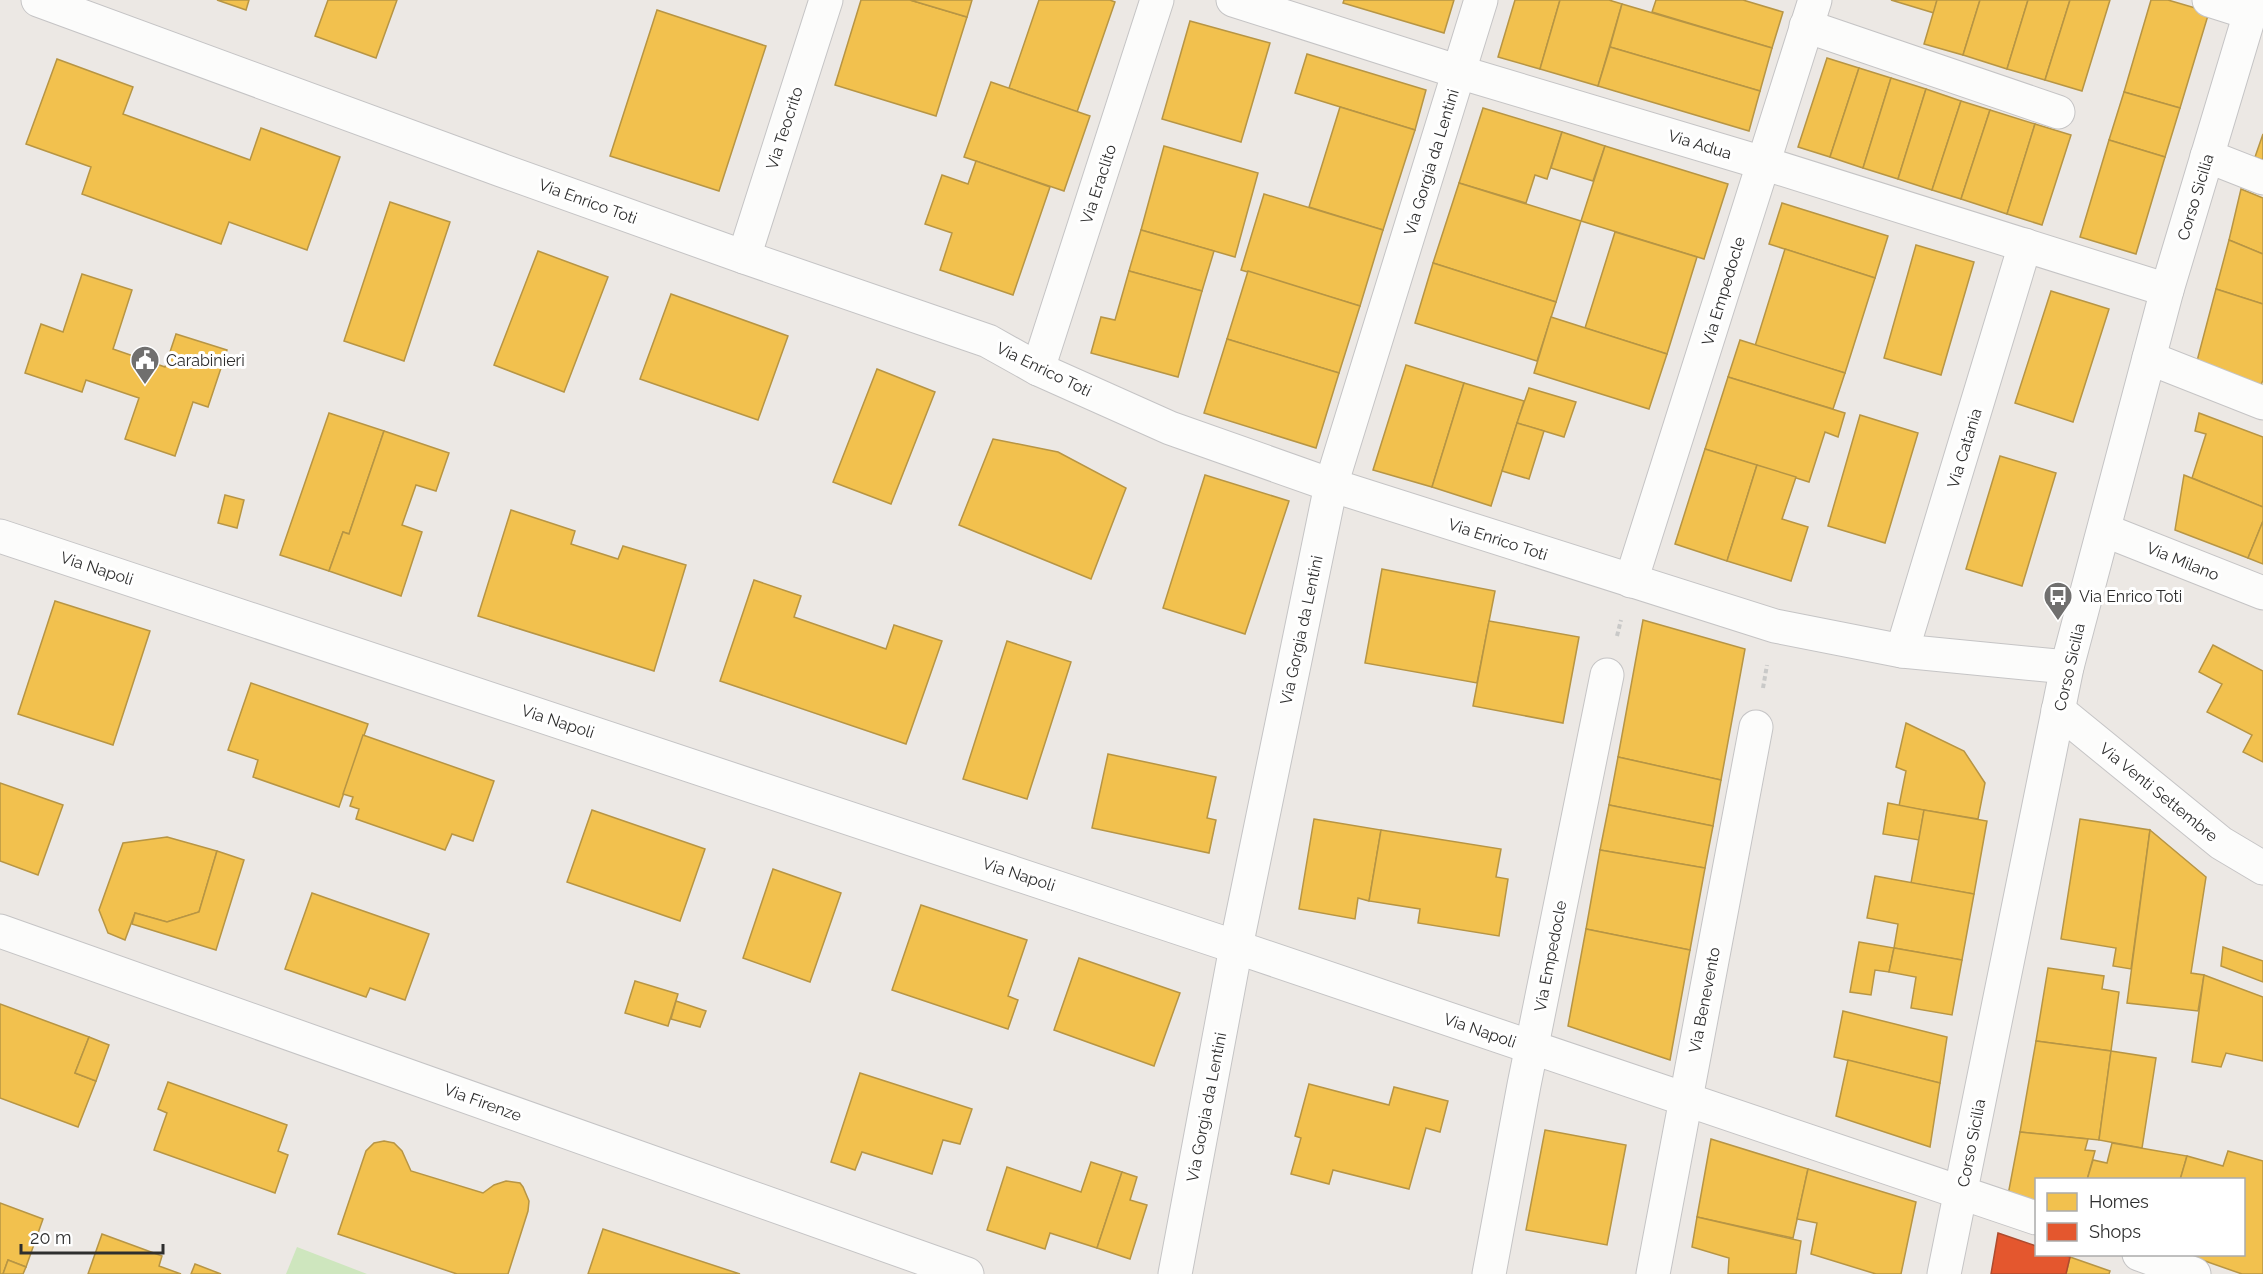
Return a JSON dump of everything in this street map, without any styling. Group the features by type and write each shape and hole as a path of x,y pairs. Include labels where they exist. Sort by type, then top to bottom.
{"street":[{"name":"Via Enrico Toti","path":"38,0 744,257 988,341 1038,369 1170,428 1331,485 1775,626 1902,651 2067,668"},
{"name":"Via Teocrito","path":"744,257 826,0"},
{"name":"Via Eraclito","path":"1038,369 1157,0"},
{"name":"Via Adua","path":"1233,0 2167,290"},
{"name":"Via Gorgia da Lentini","path":"1175,1274 1236,947 1331,485 1481,0"},
{"path":"2209,0 2252,6"},
{"name":"Corso Sicilia","path":"1944,1274 2067,668 2167,290 2252,6"},
{"path":"1810,13 2058,112"},
{"name":"Via Empedocle","path":"1631,581 1810,13"},
{"path":"2208,156 2263,178"},
{"name":"Via Catania","path":"1902,651 2025,245"},
{"path":"2149,358 2263,403"},
{"name":"Via Milano","path":"2104,530 2263,593"},
{"name":"Via Napoli","path":"0,536 1236,947 2035,1217"},
{"name":"Via Empedocle","path":"1489,1274 1607,675"},
{"name":"Via Venti Settembre","path":"2058,710 2221,843 2263,868"},
{"name":"Via Benevento","path":"1653,1274 1756,727"},
{"name":"Via Firenze","path":"0,931 967,1274"},
{"path":"2144,1256 2194,1274"}],"path":[{"path":"1607,675 1631,581"}],"green space":[{"path":"297,1247 367,1274 286,1274"}],"building: Homes":[{"path":"217,0 249,0 246,10"},
{"path":"328,0 397,0 376,58 315,36"},
{"path":"861,0 910,0 967,17 936,116 835,85"},
{"path":"910,0 972,0 967,17"},
{"path":"1039,0 1110,0 1115,2 1077,112 1009,88"},
{"path":"1344,0 1454,0 1444,33 1343,3"},
{"path":"1515,0 1560,0 1540,69 1498,57"},
{"path":"1560,0 1609,0 1622,4 1598,86 1540,69"},
{"path":"1656,0 1743,0 1783,12 1772,48 1652,12"},
{"path":"1891,0 1937,0 1934,13"},
{"path":"1937,0 1980,0 1963,55 1924,44"},
{"path":"1980,0 2028,0 2007,69 1963,55"},
{"path":"2028,0 2070,0 2045,80 2007,69"},
{"path":"2070,0 2110,0 2082,91 2045,80"},
{"path":"2151,0 2168,0 2209,12 2180,108 2124,92"},
{"path":"1622,4 1772,48 1760,91 1610,47"},
{"path":"657,10 766,46 719,191 610,156"},
{"path":"1190,21 1270,43 1241,142 1162,119"},
{"path":"1610,47 1760,91 1749,131 1598,86"},
{"path":"1307,54 1426,90 1415,130 1295,93"},
{"path":"1827,58 1859,68 1830,157 1798,147"},
{"path":"57,59 133,87 123,114 250,160 261,128 340,157 307,250 229,222 221,244 82,194 91,167 26,144"},
{"path":"1859,68 1891,78 1863,168 1830,157"},
{"path":"1891,78 1926,89 1898,179 1863,168"},
{"path":"991,82 1090,116 1064,191 964,157"},
{"path":"1926,89 1961,101 1932,190 1898,179"},
{"path":"2124,92 2180,108 2165,157 2109,140"},
{"path":"1961,101 1990,110 1961,199 1932,190"},
{"path":"1340,107 1415,130 1383,230 1309,207"},
{"path":"1483,108 1562,132 1547,179 1535,175 1526,203 1459,183"},
{"path":"1990,110 2035,124 2007,214 1961,199"},
{"path":"2035,124 2071,135 2042,225 2007,214"},
{"path":"1562,132 1605,146 1593,181 1551,168"},
{"path":"2263,134 2263,160 2255,157"},
{"path":"2109,140 2165,157 2136,254 2080,237"},
{"path":"1164,146 1258,173 1235,257 1141,230"},
{"path":"1605,146 1728,184 1704,259 1581,221"},
{"path":"976,161 1050,187 1013,295 940,270 952,233 925,224 942,175 968,184"},
{"path":"1459,183 1581,221 1556,302 1433,263"},
{"path":"2241,189 2263,198 2263,254 2229,240"},
{"path":"1264,194 1383,230 1360,306 1241,270"},
{"path":"390,202 450,222 404,361 344,341"},
{"path":"1782,203 1888,236 1875,278 1769,244"},
{"path":"1141,230 1214,251 1202,291 1129,271"},
{"path":"1615,232 1697,257 1667,354 1585,328"},
{"path":"2229,240 2263,254 2263,304 2216,289"},
{"path":"1916,245 1974,262 1941,375 1884,358"},
{"path":"1785,249 1875,278 1845,373 1755,346"},
{"path":"538,251 608,277 564,392 494,365"},
{"path":"1433,263 1556,302 1537,361 1415,323"},
{"path":"1129,271 1202,291 1178,377 1091,353 1101,317 1115,320"},
{"path":"1248,271 1360,306 1339,373 1227,339"},
{"path":"82,274 132,290 113,349 165,367 176,334 227,350 208,407 193,402 175,456 125,439 139,398 86,380 82,392 25,373 41,324 63,332"},
{"path":"2216,289 2263,304 2263,380 2261,385 2197,361"},
{"path":"2051,291 2109,309 2073,422 2015,403"},
{"path":"671,294 788,336 758,420 640,379"},
{"path":"1551,317 1667,354 1649,409 1534,373"},
{"path":"1227,339 1339,373 1316,448 1204,413"},
{"path":"1740,340 1845,373 1833,409 1728,377"},
{"path":"1406,365 1464,383 1432,487 1373,470"},
{"path":"877,369 935,392 891,504 833,482"},
{"path":"1728,377 1845,413 1838,437 1825,432 1809,482 1705,449"},
{"path":"1464,383 1524,401 1491,506 1432,487"},
{"path":"1529,388 1576,402 1564,437 1517,423"},
{"path":"329,413 384,431 349,534 343,532 329,571 280,555"},
{"path":"2199,413 2263,437 2263,507 2192,478 2206,434 2195,431"},
{"path":"1860,415 1918,433 1885,543 1828,526"},
{"path":"1517,423 1544,431 1529,479 1502,471"},
{"path":"384,431 449,453 436,491 416,485 402,525 422,532 401,596 329,571 343,532 349,534"},
{"path":"993,439 1058,452 1126,488 1091,579 959,525"},
{"path":"1705,449 1757,465 1727,561 1675,544"},
{"path":"2000,456 2056,473 2022,586 1966,569"},
{"path":"1757,465 1796,477 1782,519 1808,527 1791,581 1727,561"},
{"path":"1205,475 1289,501 1245,634 1163,608"},
{"path":"2184,475 2263,507 2263,521 2248,558 2175,530"},
{"path":"225,495 244,500 237,528 218,523"},
{"path":"511,510 575,531 571,544 618,559 623,546 686,565 654,671 478,616"},
{"path":"2263,521 2263,564 2248,558"},
{"path":"1382,569 1495,591 1477,683 1365,663"},
{"path":"754,580 801,596 794,617 886,649 894,625 942,641 906,744 720,681"},
{"path":"55,601 150,631 113,745 18,714"},
{"path":"1643,620 1745,649 1721,780 1618,757"},
{"path":"1489,621 1579,637 1563,723 1473,706"},
{"path":"1007,641 1071,662 1027,799 963,779"},
{"path":"2213,645 2263,671 2263,762 2243,752 2252,735 2207,712 2222,684 2199,672"},
{"path":"251,683 368,724 339,807 253,777 258,760 228,750"},
{"path":"1906,723 1964,751 1985,783 1978,819 1899,806 1906,771 1896,767"},
{"path":"363,735 494,781 473,841 452,834 445,850 356,819 359,809 350,806 353,797 343,794"},
{"path":"1108,754 1216,777 1207,818 1216,820 1209,853 1092,828"},
{"path":"1618,757 1721,780 1713,826 1609,805"},
{"path":"0,783 63,805 38,875 0,861"},
{"path":"1888,803 1924,810 1919,840 1883,834"},
{"path":"1609,805 1713,826 1705,868 1600,850"},
{"path":"592,810 705,849 680,921 567,882"},
{"path":"1924,810 1987,821 1974,894 1911,883"},
{"path":"1314,819 1381,830 1369,901 1358,898 1355,919 1299,909"},
{"path":"2080,819 2150,830 2131,969 2113,966 2116,948 2061,939"},
{"path":"1381,830 1501,849 1496,877 1508,879 1499,936 1418,923 1420,909 1369,901"},
{"path":"2150,830 2206,877 2191,973 2204,975 2198,1011 2127,1003"},
{"path":"167,837 217,851 199,912 167,922 135,913 125,940 108,933 99,910 123,843"},
{"path":"1600,850 1705,868 1690,950 1586,929"},
{"path":"217,851 244,860 216,950 132,924 135,913 167,922 199,912"},
{"path":"773,869 841,893 810,982 743,958"},
{"path":"1875,876 1974,894 1962,960 1894,948 1898,924 1867,918"},
{"path":"312,893 429,934 405,1000 370,988 366,997 285,969"},
{"path":"921,905 1027,940 1008,996 1018,1000 1008,1029 892,990"},
{"path":"1586,929 1690,950 1670,1060 1568,1026"},
{"path":"1859,942 1894,948 1889,972 1875,970 1871,995 1850,992"},
{"path":"2223,947 2263,961 2263,982 2221,966"},
{"path":"1894,948 1962,960 1952,1015 1911,1008 1916,977 1889,972"},
{"path":"1079,958 1180,993 1154,1066 1054,1030"},
{"path":"2048,968 2104,976 2102,989 2119,992 2111,1051 2036,1041"},
{"path":"2204,975 2263,997 2263,1061 2226,1053 2221,1067 2192,1062"},
{"path":"635,981 678,994 668,1026 625,1013"},
{"path":"676,1001 706,1011 700,1027 671,1019"},
{"path":"0,1004 89,1037 75,1073 96,1081 78,1127 0,1098"},
{"path":"1843,1011 1947,1037 1940,1083 1834,1057"},
{"path":"89,1037 109,1045 96,1081 75,1073"},
{"path":"2036,1041 2111,1051 2099,1140 2020,1132"},
{"path":"2111,1051 2156,1058 2142,1148 2099,1140"},
{"path":"1848,1060 1940,1083 1930,1147 1836,1116"},
{"path":"860,1073 972,1109 960,1144 943,1140 932,1174 862,1152 855,1170 831,1162"},
{"path":"168,1082 287,1125 278,1151 288,1155 275,1193 154,1150 167,1113 158,1109"},
{"path":"1309,1084 1389,1105 1394,1087 1448,1101 1440,1132 1426,1128 1409,1189 1333,1170 1329,1184 1291,1174 1301,1138 1295,1136"},
{"path":"1545,1130 1626,1145 1607,1245 1526,1230"},
{"path":"2020,1132 2088,1139 2085,1150 2095,1151 2088,1178 2035,1178 2035,1204 2008,1195"},
{"path":"1711,1139 1808,1169 1793,1238 1697,1217"},
{"path":"384,1141 394,1143 402,1151 411,1171 483,1193 494,1185 506,1181 520,1183 529,1201 528,1211 508,1274 457,1274 338,1234 366,1151 374,1143"},
{"path":"2112,1143 2187,1156 2181,1178 2088,1178 2093,1160 2107,1163"},
{"path":"2228,1151 2263,1161 2263,1274 2242,1274 2191,1256 2245,1256 2245,1178 2181,1178 2187,1156 2223,1166"},
{"path":"1091,1162 1122,1172 1097,1248 1050,1233 1045,1249 987,1230 1007,1167 1081,1192"},
{"path":"1808,1169 1916,1202 1901,1274 1876,1274 1811,1254 1817,1223 1797,1219"},
{"path":"1122,1172 1137,1177 1130,1200 1147,1205 1130,1259 1097,1248"},
{"path":"0,1203 43,1219 26,1267 8,1260 3,1274 0,1274"},
{"path":"1697,1217 1801,1241 1796,1274 1728,1274 1729,1258 1692,1247"},
{"path":"603,1229 740,1274 588,1274"},
{"path":"102,1234 162,1256 159,1266 181,1274 88,1274"},
{"path":"2070,1257 2110,1271 2109,1274 2066,1274"},
{"path":"8,1260 26,1267 23,1274 3,1274"},
{"path":"195,1264 221,1274 191,1274"}],"building: Shops":[{"path":"1998,1233 2035,1246 2035,1256 2070,1257 2066,1274 1991,1274"}],"place":[{"name":"Carabinieri","path":"145,386"},
{"name":"Via Enrico Toti","path":"2058,622"}]}
